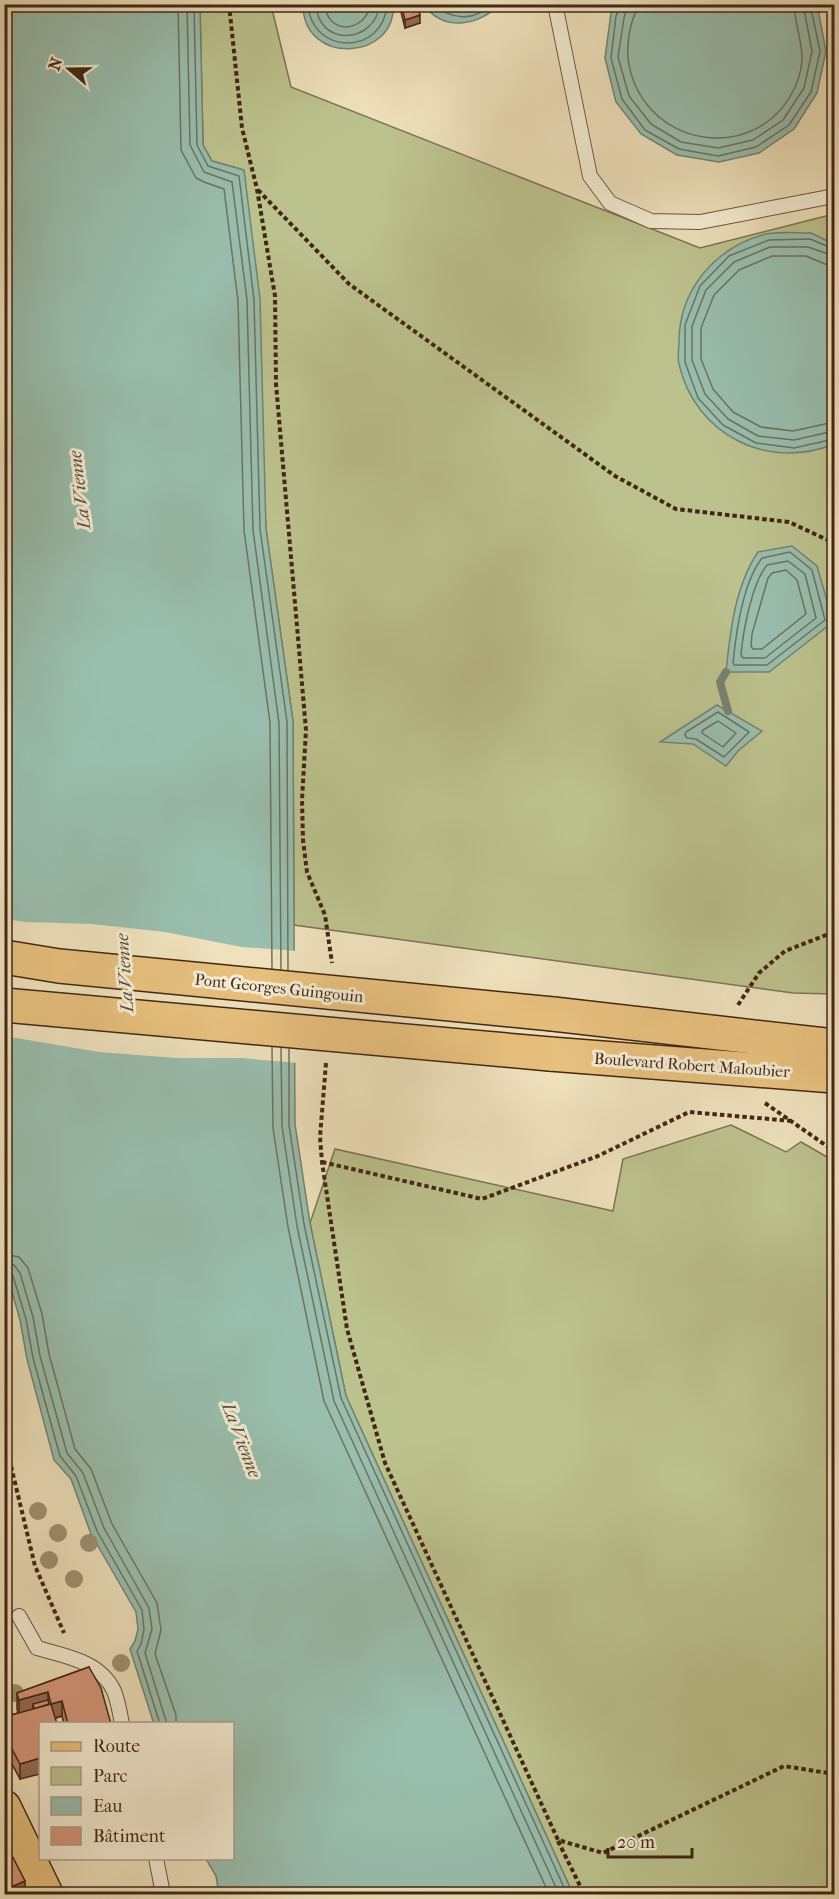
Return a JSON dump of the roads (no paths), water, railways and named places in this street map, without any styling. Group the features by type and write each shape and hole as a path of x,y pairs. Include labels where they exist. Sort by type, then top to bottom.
{"main road":[{"name":"Pont Georges Guingouin","path":"4,957 59,966 553,1014"},
{"path":"4,964 59,966"},
{"name":"Boulevard Robert Maloubier","path":"4,1005 550,1054 834,1076"},
{"name":"Boulevard Robert Maloubier","path":"553,1014 834,1046"},
{"path":"4,1807 46,1894"}],"lane":[{"path":"555,4 590,176 610,203 651,221 700,222 834,196"},
{"path":"19,1616 37,1648 88,1663 101,1675 113,1690 121,1722"},
{"path":"156,1860 163,1894"}],"water":[{"path":"393,4 390,23 381,37 366,45 350,49 333,47 318,39 307,25 303,5"},
{"name":"La Vienne","path":"5,5 200,5 203,145 212,161 244,170 260,299 266,529 293,721 295,1124 310,1223 346,1396 573,1894 219,1894 216,1876 207,1860 234,1860 234,1722 153,1721 130,1649 138,1629 136,1612 91,1534 71,1479 54,1460 5,1267"},
{"path":"425,5 498,5 481,18 461,23 441,19 432,14"},
{"path":"616,5 815,5 818,9 826,51 817,93 794,129 759,153 719,162 677,155 641,134 616,102 605,58 611,13"},
{"path":"811,233 834,244 834,444 809,451 784,453 760,449 738,441 718,428 701,410 688,389 679,364 681,323 693,288 716,260 731,249 766,234"},
{"path":"792,546 817,566 833,622 769,672 726,672 735,610 750,565 758,552"},
{"path":"717,705 762,731 738,751 726,766 693,744 660,742"}],"waterway":[{"path":"726,672 720,682 728,711"}]}
